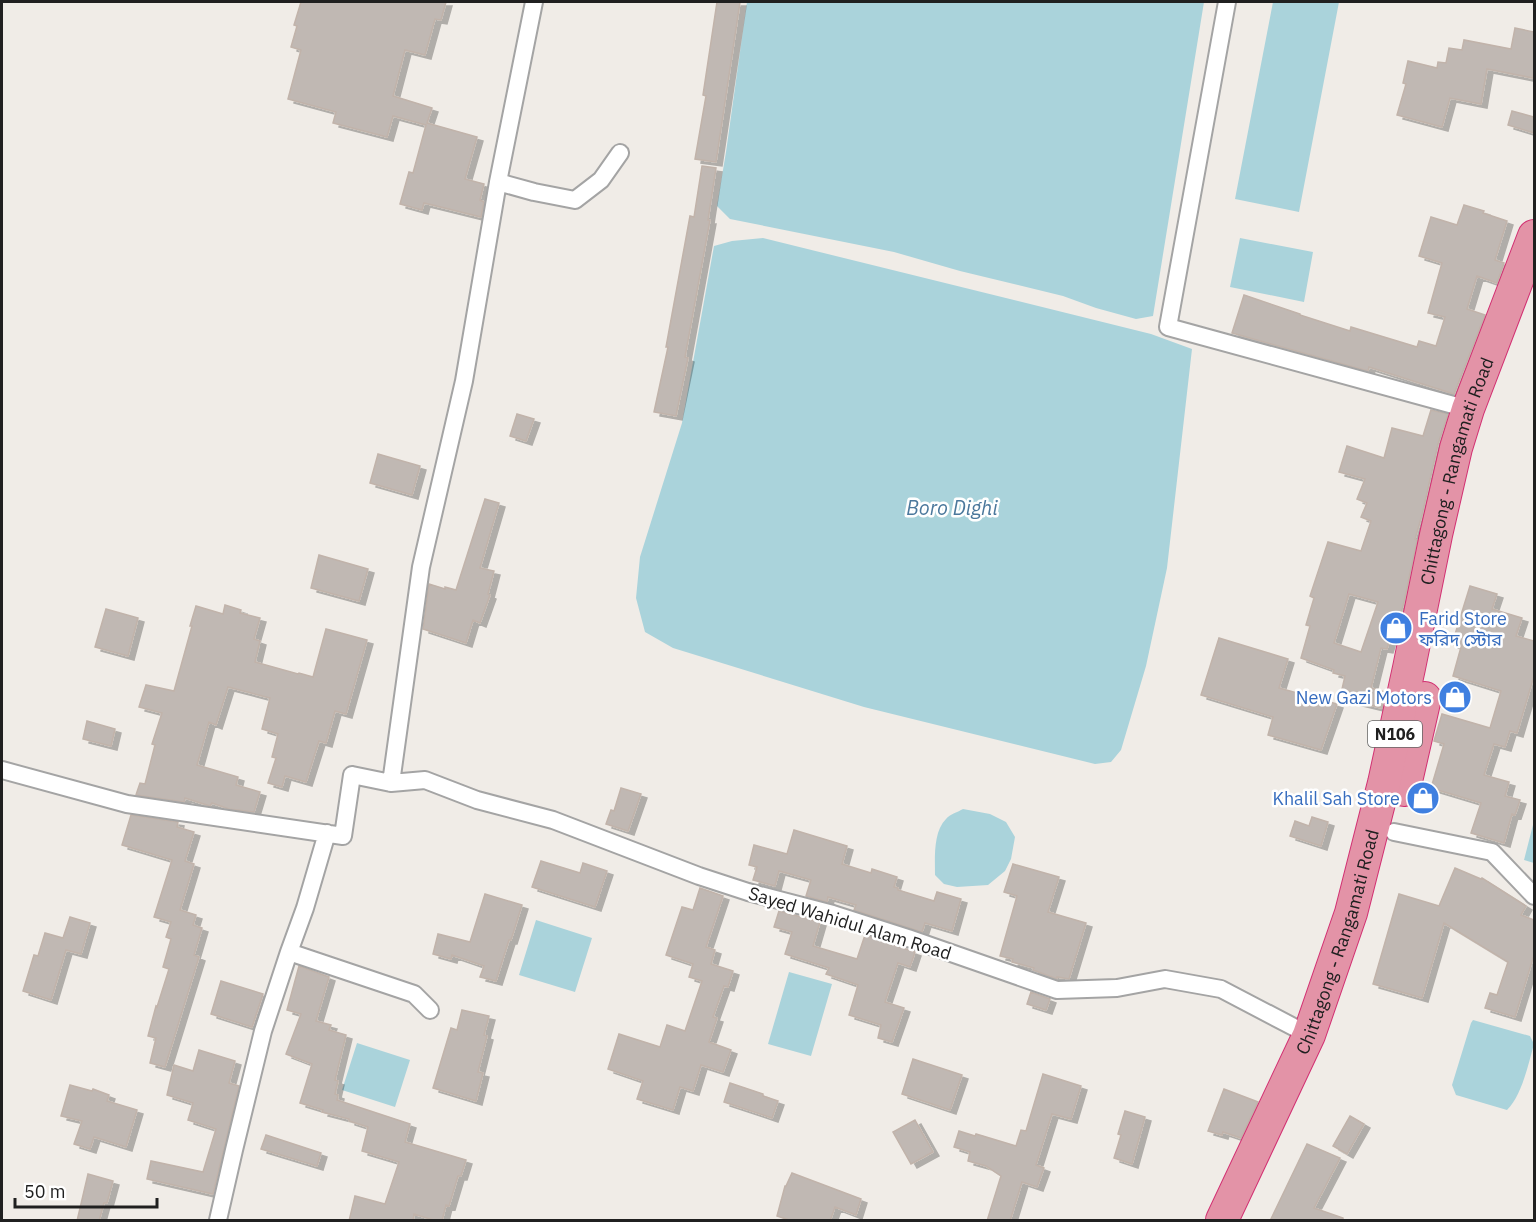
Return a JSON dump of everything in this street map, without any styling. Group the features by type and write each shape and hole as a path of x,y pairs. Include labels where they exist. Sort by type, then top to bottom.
{"highway":[{"name":"Chittagong - Rangamati Road","path":"1222,1221 1309,1035 1351,913 1384,783 1456,448 1468,409 1534,236"},
{"name":"Chittagong - Rangamati Road","path":"1245,1221 1304,1095 1334,1022 1358,954 1394,832 1415,746 1462,514 1485,418 1534,286"}],"street":[{"path":"391,783 421,567 464,381 498,182 534,2"},
{"path":"1227,2 1168,327 1468,409"},
{"path":"498,182 575,200 601,180 620,153"},
{"path":"2,770 127,804 327,833 305,908 263,1031 218,1221"},
{"name":"Sayed Wahidul Alam Road","path":"327,833 344,836 352,776 391,783 425,780 477,800 553,820 699,876 748,892 833,914 1057,990 1117,988 1166,979 1221,989 1309,1035"},
{"path":"1394,832 1492,852 1534,896"},
{"path":"289,952 414,994 430,1010"}],"water":[{"path":"747,2 1204,2 1153,316 1136,319 1063,296 894,252 730,219 717,206"},
{"path":"1273,2 1339,2 1299,212 1235,199"},
{"name":"Boro Dighi","path":"763,238 1151,334 1192,349 1167,568 1146,666 1121,750 1111,762 1095,764 864,707 673,648 645,632 636,598 640,557 682,423 714,246 732,241"},
{"path":"1240,238 1313,252 1304,302 1230,287"},
{"path":"963,809 990,814 1006,822 1015,837 1011,859 1005,871 988,885 957,887 944,884 935,875 939,831 948,817"},
{"path":"1534,821 1534,863 1524,860"},
{"path":"536,920 592,938 575,992 519,975"},
{"path":"789,972 832,984 811,1056 768,1044"},
{"path":"1473,1020 1530,1036 1534,1044 1521,1088 1507,1110 1456,1095 1452,1085"},
{"path":"357,1043 410,1060 395,1107 342,1090"}],"building":[{"path":"301,2 446,2 441,20 435,19 425,55 405,50 393,96 432,108 427,123 477,137 465,179 484,184 480,200 484,202 481,217 424,203 422,210 400,204 409,172 413,173 426,125 393,116 387,137 333,123 336,112 288,99 301,50 291,47 297,26 294,25"},
{"path":"717,2 740,2 716,162 695,159 706,96 703,95"},
{"path":"1515,28 1534,32 1533,78 1487,69 1481,104 1450,98 1442,127 1397,115 1406,84 1403,83 1408,61 1437,68 1438,62 1446,63 1449,48 1462,50 1464,40 1511,49"},
{"path":"1512,111 1534,117 1534,133 1508,125"},
{"path":"702,166 716,168 708,220 710,220 685,357 688,358 676,416 654,412 668,347 666,347 690,216 694,217"},
{"path":"1464,205 1507,221 1495,260 1504,263 1497,283 1477,276 1467,309 1485,315 1454,394 1369,367 1368,371 1232,333 1244,295 1350,331 1351,327 1417,347 1419,341 1436,346 1445,317 1428,313 1442,263 1419,256 1431,217 1457,225"},
{"path":"1431,410 1448,414 1438,444 1415,539 1417,540 1397,638 1391,636 1387,649 1381,648 1371,688 1385,692 1382,708 1340,698 1345,676 1301,658 1310,626 1306,625 1314,598 1310,596 1328,542 1361,551 1371,521 1361,517 1367,503 1357,499 1365,479 1339,472 1347,446 1384,458 1392,428 1423,436","holes":["1349,594 1378,602 1361,652 1334,643"]},
{"path":"517,414 534,419 526,441 510,436"},
{"path":"378,454 420,466 412,495 370,483"},
{"path":"485,499 499,503 480,568 494,571 488,594 490,595 480,623 473,620 466,643 423,629 429,584 456,590"},
{"path":"319,555 368,569 359,601 311,588"},
{"path":"1470,586 1497,594 1492,609 1522,618 1516,636 1534,641 1534,676 1517,733 1510,731 1505,747 1494,744 1484,775 1509,782 1505,796 1520,800 1515,815 1512,814 1504,843 1471,833 1481,803 1431,788 1444,744 1434,741 1442,714 1490,728 1501,691 1453,676 1461,647 1452,644"},
{"path":"225,605 241,610 240,613 260,618 254,639 260,641 255,662 298,674 313,677 326,629 367,640 346,714 335,711 326,743 319,741 306,782 285,776 282,787 268,783 276,758 272,757 278,734 262,729 270,698 228,687 216,725 209,722 197,765 238,777 236,785 260,792 254,812 229,809 212,803 210,806 185,798 184,802 136,795 140,783 145,784 155,745 152,744 162,713 139,707 146,685 174,691 196,606 223,614"},
{"path":"106,609 138,618 128,656 95,647"},
{"path":"1219,638 1288,659 1279,688 1337,704 1321,750 1268,735 1273,717 1201,695"},
{"path":"87,721 115,729 111,746 83,739"},
{"path":"621,788 641,794 628,831 606,824 611,810 614,811"},
{"path":"131,815 178,822 177,827 194,832 185,861 194,864 180,910 196,915 193,925 202,928 194,955 199,957 165,1067 150,1063 156,1038 148,1036 169,969 163,967 171,939 166,937 171,922 154,917 172,860 122,845"},
{"path":"1312,817 1328,822 1321,846 1290,836 1295,821 1309,826"},
{"path":"794,830 847,846 842,864 871,873 872,869 897,877 894,887 898,890 934,901 937,892 961,899 952,931 925,923 922,932 854,910 856,905 828,897 827,902 806,896 811,880 779,871 775,886 753,880 757,867 749,865 754,845 787,854"},
{"path":"541,861 580,873 583,863 607,871 595,907 532,887"},
{"path":"1013,864 1059,877 1048,912 1086,923 1069,979 1057,977 1057,979 1033,970 1034,968 1012,962 1013,959 1000,956 1017,896 1004,892"},
{"path":"1455,868 1482,878 1526,906 1521,915 1534,920 1534,955 1515,1017 1485,1008 1490,993 1497,995 1508,962 1444,923 1422,998 1373,984 1399,894 1439,906"},
{"path":"700,888 723,896 706,947 715,950 711,964 733,971 728,987 724,986 713,1017 717,1018 709,1042 731,1050 723,1072 701,1065 693,1091 680,1087 673,1110 637,1099 643,1081 608,1069 619,1034 660,1047 667,1025 685,1031 702,981 689,977 693,964 666,955 682,907 693,910"},
{"path":"485,894 522,905 496,981 480,977 484,966 452,955 451,959 433,954 438,934 470,942"},
{"path":"779,911 820,922 813,946 857,959 865,935 915,952 910,967 898,963 885,1002 904,1008 892,1042 878,1038 881,1025 849,1015 858,985 826,974 829,968 785,954 792,932 774,927"},
{"path":"70,917 90,923 81,954 66,950 51,1000 23,991 34,955 38,956 45,933 63,938"},
{"path":"299,966 329,977 316,1021 331,1025 329,1030 346,1035 335,1080 338,1081 335,1094 338,1095 337,1100 410,1124 405,1142 466,1160 461,1176 458,1176 449,1206 446,1205 442,1221 414,1214 413,1221 349,1221 355,1196 385,1204 399,1162 362,1151 368,1127 300,1103 312,1064 286,1054 301,1014 287,1010"},
{"path":"221,981 263,994 252,1027 211,1014"},
{"path":"1031,992 1050,999 1046,1010 1027,1004"},
{"path":"462,1010 489,1016 484,1035 487,1036 478,1072 483,1073 476,1101 433,1088 451,1028 457,1030"},
{"path":"199,1050 235,1061 229,1083 239,1086 213,1194 147,1179 151,1161 203,1172 216,1129 188,1120 193,1103 167,1095 174,1065 193,1071"},
{"path":"913,1059 962,1075 950,1110 902,1094"},
{"path":"1043,1074 1081,1086 1071,1119 1052,1114 1036,1165 1044,1168 1037,1187 1022,1182 1010,1221 987,1221 1001,1176 986,1166 968,1161 970,1152 954,1147 959,1131 1016,1146 1021,1130 1026,1131"},
{"path":"730,1083 778,1101 772,1118 724,1102"},
{"path":"70,1085 92,1091 93,1089 109,1095 107,1101 137,1110 126,1147 94,1137 90,1149 74,1144 82,1121 61,1116"},
{"path":"1224,1089 1258,1102 1241,1138 1223,1132 1222,1135 1208,1131"},
{"path":"1125,1111 1145,1117 1132,1164 1114,1158"},
{"path":"1350,1116 1364,1124 1347,1154 1333,1146"},
{"path":"915,1120 933,1152 911,1164 893,1132"},
{"path":"266,1135 321,1153 317,1166 261,1149"},
{"path":"1307,1144 1340,1158 1314,1208 1343,1218 1343,1221 1270,1221"},
{"path":"792,1173 861,1199 856,1215 835,1207 830,1221 792,1221 777,1216 785,1186"},
{"path":"88,1174 113,1181 99,1221 77,1221"}],"place":[{"name":"Farid Store ফরিদ স্টোর","path":"1396,628"},
{"name":"New Gazi Motors","path":"1455,697"},
{"name":"Khalil Sah Store","path":"1423,798"}]}
